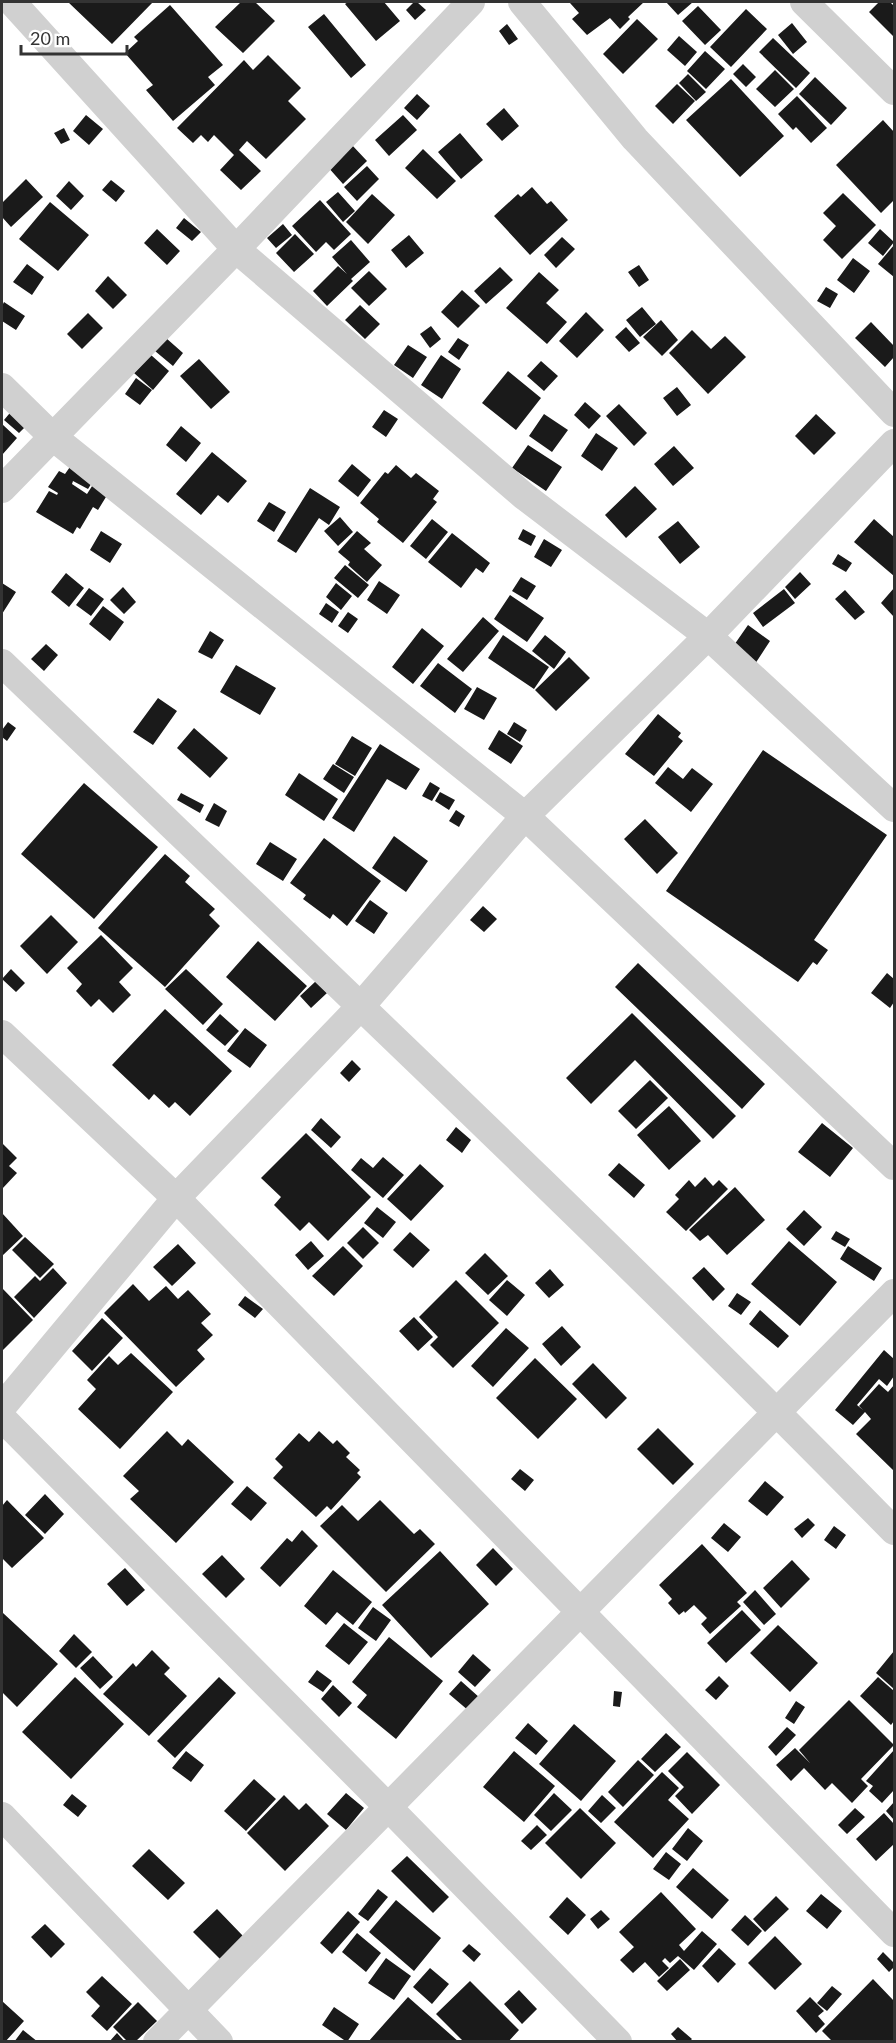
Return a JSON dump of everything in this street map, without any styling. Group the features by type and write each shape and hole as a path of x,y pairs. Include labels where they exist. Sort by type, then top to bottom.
{"street":[{"path":"12,2 236,249 524,496 708,636 894,808"},
{"path":"2,489 236,249 471,2"},
{"path":"522,2 635,140 894,414"},
{"path":"804,2 894,91"},
{"path":"2,387 53,437 525,816 894,1166"},
{"path":"2,1407 176,1198 360,1007 525,816 708,636 894,443"},
{"path":"2,663 778,1412 894,1531"},
{"path":"2,1034 176,1198 582,1611 894,1933"},
{"path":"157,2042 894,1293"},
{"path":"2,1418 618,2042"},
{"path":"2,1816 219,2042"}],"building":[{"path":"68,2 153,2 112,44"},
{"path":"241,2 255,2 275,21 243,53 215,27"},
{"path":"348,2 384,2 400,21 376,41 345,4"},
{"path":"414,2 426,10 415,20 406,10"},
{"path":"644,2 628,17 630,19 620,29 610,18 587,35 572,19 579,13 570,3"},
{"path":"666,2 693,2 678,15"},
{"path":"879,2 890,2 894,6 894,37 869,12"},
{"path":"170,5 223,65 208,77 215,85 173,121 146,90 153,85 125,53 138,41 134,37"},
{"path":"698,6 721,30 705,45 682,21"},
{"path":"746,9 767,29 731,67 710,47"},
{"path":"324,14 366,65 351,78 308,27"},
{"path":"637,19 658,39 623,74 603,54"},
{"path":"792,23 807,42 793,54 778,35"},
{"path":"507,24 518,39 509,45 499,31"},
{"path":"679,36 697,52 685,66 667,50"},
{"path":"773,38 810,73 796,88 759,52"},
{"path":"705,51 725,69 706,89 687,71"},
{"path":"268,55 301,88 288,101 306,119 266,159 247,141 239,150 261,171 241,190 220,170 234,155 214,135 208,142 201,135 193,143 177,128 244,60 253,70"},
{"path":"743,64 756,77 746,87 733,74"},
{"path":"775,70 794,89 775,107 756,89"},
{"path":"688,74 706,92 696,101 679,83"},
{"path":"815,77 847,108 831,125 799,94"},
{"path":"731,79 784,136 740,177 686,120"},
{"path":"677,84 695,101 673,124 655,106"},
{"path":"417,94 430,106 417,120 404,108"},
{"path":"797,96 827,128 811,143 796,127 793,130 778,114"},
{"path":"504,108 519,126 502,141 486,124"},
{"path":"86,115 103,129 89,145 73,131"},
{"path":"403,115 417,130 389,156 375,140"},
{"path":"883,120 894,132 894,200 881,213 836,165"},
{"path":"64,128 70,140 61,144 54,133"},
{"path":"460,133 483,160 461,179 438,152"},
{"path":"351,144 367,161 343,184 327,166"},
{"path":"423,149 456,181 437,199 405,168"},
{"path":"367,166 379,179 357,201 344,187"},
{"path":"26,179 43,197 11,227 2,217 2,203"},
{"path":"111,180 125,191 116,202 102,190"},
{"path":"69,181 84,196 71,210 56,196"},
{"path":"532,187 547,204 551,201 568,220 530,255 494,216 518,194 521,197"},
{"path":"338,192 355,211 343,222 326,202"},
{"path":"843,193 876,225 842,259 823,240 836,226 823,213"},
{"path":"372,194 395,215 368,244 346,222"},
{"path":"320,200 351,234 334,250 326,242 316,252 292,226"},
{"path":"50,202 89,235 58,271 19,239"},
{"path":"184,218 201,232 192,241 176,228"},
{"path":"283,224 292,235 276,248 267,238"},
{"path":"157,229 180,251 167,265 144,243"},
{"path":"880,229 894,242 883,256 868,243"},
{"path":"295,234 314,254 294,272 276,253"},
{"path":"409,235 424,253 406,268 391,250"},
{"path":"562,237 575,249 556,268 544,255"},
{"path":"351,240 370,262 327,306 313,291 338,266 347,274 332,257"},
{"path":"894,245 894,277 878,264"},
{"path":"853,258 870,271 854,293 837,280"},
{"path":"27,264 44,277 32,295 13,282"},
{"path":"639,265 649,280 639,287 628,272"},
{"path":"500,267 513,280 486,304 474,291"},
{"path":"369,271 387,289 369,306 351,288"},
{"path":"539,272 559,290 546,303 567,322 547,344 506,308"},
{"path":"108,276 127,295 113,309 95,291"},
{"path":"826,287 838,294 830,308 817,301"},
{"path":"462,290 480,306 458,328 441,312"},
{"path":"4,302 25,316 16,330 2,321"},
{"path":"360,305 380,324 365,339 345,320"},
{"path":"642,307 656,324 640,337 626,320"},
{"path":"586,312 604,330 577,358 559,341"},
{"path":"88,313 103,328 82,349 67,334"},
{"path":"661,320 678,340 662,356 643,337"},
{"path":"871,322 894,346 894,357 885,367 855,338"},
{"path":"431,326 441,339 430,348 420,334"},
{"path":"626,327 640,343 629,352 615,337"},
{"path":"692,330 711,349 725,336 746,357 708,394 669,353"},
{"path":"166,338 183,353 173,366 155,351"},
{"path":"458,338 469,345 459,360 448,352"},
{"path":"408,345 427,357 413,378 394,365"},
{"path":"151,355 169,371 153,390 134,373"},
{"path":"441,355 461,369 442,399 421,385"},
{"path":"199,359 230,392 211,409 180,376"},
{"path":"541,361 558,376 544,391 527,376"},
{"path":"508,371 541,398 516,430 482,403"},
{"path":"136,378 152,390 140,405 125,394"},
{"path":"677,387 691,405 677,416 663,398"},
{"path":"585,402 601,416 589,429 574,415"},
{"path":"619,404 647,433 634,446 606,416"},
{"path":"14,408 30,422 19,433 4,420"},
{"path":"384,410 398,419 386,437 372,427"},
{"path":"544,414 568,430 552,452 529,436"},
{"path":"816,414 836,433 814,455 795,436"},
{"path":"2,424 17,438 2,455"},
{"path":"181,426 201,443 186,462 166,445"},
{"path":"596,433 618,448 602,471 581,456"},
{"path":"528,445 562,467 546,491 512,468"},
{"path":"674,446 694,468 673,486 654,464"},
{"path":"212,452 247,481 228,503 218,495 201,515 176,494"},
{"path":"72,464 95,478 88,489 73,481 72,484 87,494 94,483 109,492 98,510 93,507 80,529 77,527 73,534 36,512 49,491 57,495 58,493 48,487 59,471 65,474"},
{"path":"352,464 371,480 358,497 338,481"},
{"path":"396,465 411,478 416,473 439,491 433,499 437,502 403,543 377,522 379,519 360,503 385,472 388,474"},
{"path":"635,486 657,509 626,538 605,515"},
{"path":"310,488 340,507 329,525 319,518 296,553 277,541"},
{"path":"269,502 286,512 274,532 257,521"},
{"path":"340,517 353,532 338,546 324,531"},
{"path":"432,519 448,532 426,559 410,546"},
{"path":"874,519 894,537 894,576 854,542"},
{"path":"678,521 700,547 680,564 658,537"},
{"path":"523,529 536,536 531,546 518,539"},
{"path":"101,531 122,544 110,563 90,550"},
{"path":"357,531 371,543 364,549 382,565 367,582 348,565 350,562 338,552"},
{"path":"452,533 490,563 483,573 476,568 461,588 428,562"},
{"path":"544,539 562,550 551,567 534,557"},
{"path":"838,554 852,563 846,572 832,564"},
{"path":"345,565 369,585 358,598 334,578"},
{"path":"800,572 811,584 795,599 785,587"},
{"path":"66,573 84,588 69,607 51,592"},
{"path":"521,577 536,586 527,600 512,591"},
{"path":"379,581 400,595 387,614 367,600"},
{"path":"2,583 16,592 2,614"},
{"path":"336,583 352,596 341,610 326,597"},
{"path":"123,587 136,602 124,614 110,600"},
{"path":"89,588 104,599 91,616 76,605"},
{"path":"894,588 894,617 881,603"},
{"path":"784,589 795,603 763,627 753,613"},
{"path":"845,590 865,612 855,620 835,599"},
{"path":"510,595 544,618 527,642 494,619"},
{"path":"326,603 339,612 332,623 319,614"},
{"path":"103,606 124,622 110,641 89,624"},
{"path":"348,612 358,619 348,633 338,626"},
{"path":"483,617 499,631 463,672 447,659"},
{"path":"748,625 770,641 755,664 732,648"},
{"path":"422,628 444,646 413,684 392,667"},
{"path":"210,631 224,640 212,659 198,652"},
{"path":"503,635 549,667 534,689 488,658"},
{"path":"545,635 566,652 554,669 532,651"},
{"path":"46,644 58,655 44,671 31,659"},
{"path":"569,657 590,678 556,711 535,690"},
{"path":"438,663 472,689 455,713 420,686"},
{"path":"236,665 276,688 260,715 220,692"},
{"path":"477,687 497,698 484,720 464,709"},
{"path":"158,698 177,711 153,745 133,732"},
{"path":"658,714 681,733 678,737 683,741 654,776 625,754"},
{"path":"8,722 16,728 7,741 2,737 2,730"},
{"path":"514,722 527,730 520,742 507,734"},
{"path":"194,728 228,758 210,778 177,748"},
{"path":"499,730 523,746 511,764 488,749"},
{"path":"352,736 372,748 355,776 335,764"},
{"path":"380,744 420,769 406,790 387,779 354,832 332,818"},
{"path":"763,750 887,835 814,940 828,950 817,965 813,962 798,982 666,891"},
{"path":"333,764 354,777 344,793 323,779"},
{"path":"668,767 683,779 692,768 713,784 691,812 655,783"},
{"path":"299,773 338,799 324,821 285,795"},
{"path":"430,782 440,788 432,801 422,796"},
{"path":"84,783 158,847 94,919 21,854"},
{"path":"440,792 455,800 449,810 435,801"},
{"path":"181,793 204,805 200,813 177,800"},
{"path":"214,803 227,811 219,827 205,820"},
{"path":"456,810 465,816 459,827 449,821"},
{"path":"645,819 678,853 657,874 624,839"},
{"path":"394,836 428,861 406,892 372,868"},
{"path":"324,838 381,881 347,926 333,914 330,919 303,899 306,895 290,883"},
{"path":"270,842 297,859 283,881 256,864"},
{"path":"165,854 190,876 185,882 215,909 209,915 220,926 165,987 98,928"},
{"path":"370,900 388,913 374,934 355,921"},
{"path":"483,906 497,919 484,932 470,920"},
{"path":"51,915 78,942 47,974 20,946"},
{"path":"101,935 133,968 119,982 131,995 113,1013 99,999 91,1007 76,991 82,984 67,968"},
{"path":"258,941 307,986 275,1021 226,977"},
{"path":"638,963 765,1084 742,1109 615,987"},
{"path":"11,969 25,983 16,992 2,979"},
{"path":"186,969 223,1004 203,1025 165,989"},
{"path":"887,973 894,979 894,1002 890,1008 871,993"},
{"path":"316,981 327,993 311,1008 300,996"},
{"path":"165,1009 232,1071 190,1116 175,1102 169,1108 154,1094 149,1100 112,1065"},
{"path":"632,1013 736,1116 713,1139 635,1060 591,1104 566,1078"},
{"path":"220,1014 239,1031 225,1046 206,1030"},
{"path":"245,1028 267,1045 250,1068 227,1051"},
{"path":"352,1060 361,1069 349,1082 340,1073"},
{"path":"650,1080 668,1098 636,1129 618,1111"},
{"path":"669,1106 701,1141 669,1170 637,1135"},
{"path":"321,1118 341,1137 331,1148 311,1130"},
{"path":"822,1123 853,1148 830,1177 798,1152"},
{"path":"456,1127 471,1140 462,1153 446,1140"},
{"path":"306,1133 371,1197 328,1241 309,1222 300,1231 274,1205 281,1197 261,1178"},
{"path":"2,1143 17,1158 9,1166 17,1173 2,1189"},
{"path":"383,1157 404,1175 383,1198 351,1170 361,1158 373,1168"},
{"path":"619,1163 645,1185 634,1198 608,1175"},
{"path":"420,1164 444,1186 411,1221 387,1199"},
{"path":"705,1177 713,1186 719,1180 728,1189 686,1231 666,1212 679,1199 675,1195 689,1180 695,1187"},
{"path":"735,1187 765,1220 727,1255 708,1235 700,1241 689,1230"},
{"path":"377,1207 396,1222 383,1238 364,1223"},
{"path":"804,1210 822,1227 804,1246 786,1229"},
{"path":"2,1213 23,1236 2,1256"},
{"path":"363,1227 379,1243 363,1259 347,1243"},
{"path":"836,1231 850,1239 845,1247 831,1239"},
{"path":"410,1232 430,1250 413,1268 393,1250"},
{"path":"25,1237 54,1264 40,1278 12,1250"},
{"path":"311,1241 324,1256 308,1270 295,1255"},
{"path":"789,1241 837,1282 800,1326 751,1284"},
{"path":"178,1244 196,1263 172,1286 153,1267"},
{"path":"343,1246 363,1266 334,1296 312,1276"},
{"path":"848,1246 882,1268 874,1281 840,1259"},
{"path":"485,1253 508,1276 488,1295 465,1273"},
{"path":"704,1267 725,1289 713,1301 692,1278"},
{"path":"53,1268 67,1283 34,1318 14,1297 35,1276 40,1281"},
{"path":"550,1269 564,1285 549,1298 535,1283"},
{"path":"456,1280 499,1323 453,1368 430,1345 438,1337 419,1317"},
{"path":"507,1280 525,1295 507,1316 489,1300"},
{"path":"133,1284 149,1301 166,1286 178,1299 188,1290 211,1314 201,1323 213,1335 197,1350 205,1359 176,1387 104,1313"},
{"path":"2,1288 33,1320 2,1351"},
{"path":"737,1293 751,1302 741,1315 728,1306"},
{"path":"245,1296 263,1309 255,1318 238,1305"},
{"path":"760,1310 789,1336 778,1348 749,1324"},
{"path":"414,1317 433,1337 418,1351 399,1331"},
{"path":"102,1318 123,1338 92,1371 72,1351"},
{"path":"562,1326 581,1347 561,1366 542,1344"},
{"path":"506,1328 529,1348 493,1387 471,1366"},
{"path":"884,1350 894,1359 894,1376 887,1386 879,1379 857,1405 863,1410 859,1406 879,1384 888,1392 894,1385 894,1471 856,1434 871,1419 865,1412 853,1425 835,1410"},
{"path":"131,1353 173,1392 120,1449 78,1409 96,1389 87,1380 109,1356 118,1365"},
{"path":"535,1358 577,1399 538,1439 496,1398"},
{"path":"593,1363 627,1398 606,1419 572,1384"},
{"path":"658,1428 694,1464 673,1485 637,1449"},
{"path":"167,1431 182,1446 188,1439 234,1482 176,1543 130,1499 139,1491 123,1476"},
{"path":"319,1431 333,1444 337,1440 350,1453 346,1457 360,1470 357,1473 361,1477 331,1510 327,1506 316,1517 273,1478 283,1467 275,1459 299,1433 309,1442"},
{"path":"520,1469 534,1480 525,1491 511,1479"},
{"path":"765,1481 784,1497 767,1516 748,1501"},
{"path":"247,1486 267,1503 251,1521 231,1504"},
{"path":"45,1494 64,1514 45,1534 25,1515"},
{"path":"7,1500 44,1538 12,1568 2,1558 2,1506"},
{"path":"380,1500 414,1534 420,1529 435,1544 386,1592 320,1526 342,1505 358,1521"},
{"path":"808,1518 815,1525 802,1538 794,1529"},
{"path":"724,1523 741,1537 728,1552 711,1538"},
{"path":"834,1526 846,1535 836,1549 824,1540"},
{"path":"302,1530 318,1546 280,1587 260,1568 287,1538 292,1542"},
{"path":"702,1544 747,1593 737,1602 741,1606 710,1634 701,1624 707,1618 694,1605 679,1615 668,1603 672,1599 659,1585"},
{"path":"493,1548 513,1569 496,1586 476,1565"},
{"path":"440,1551 489,1604 431,1658 382,1605"},
{"path":"222,1555 245,1579 226,1598 202,1574"},
{"path":"792,1560 810,1579 781,1608 763,1588"},
{"path":"125,1568 145,1590 127,1606 107,1584"},
{"path":"333,1570 372,1602 353,1625 337,1612 326,1625 304,1606"},
{"path":"755,1590 776,1614 764,1625 743,1602"},
{"path":"373,1607 391,1620 376,1641 358,1628"},
{"path":"742,1610 761,1630 726,1663 707,1643"},
{"path":"3,1613 58,1664 17,1707 2,1692"},
{"path":"344,1623 368,1642 349,1665 325,1646"},
{"path":"778,1625 818,1663 790,1692 750,1653"},
{"path":"74,1634 92,1652 76,1668 59,1651"},
{"path":"389,1637 443,1681 396,1739 357,1707 367,1695 352,1682"},
{"path":"152,1650 170,1668 164,1674 187,1696 149,1736 103,1694 133,1663 136,1667"},
{"path":"894,1651 894,1689 876,1673"},
{"path":"473,1654 491,1670 475,1687 458,1672"},
{"path":"93,1656 113,1677 100,1689 80,1668"},
{"path":"317,1670 332,1681 323,1692 308,1682"},
{"path":"719,1676 729,1686 716,1700 705,1690"},
{"path":"75,1677 124,1724 71,1779 22,1732"},
{"path":"219,1677 236,1693 175,1758 157,1741"},
{"path":"878,1677 894,1691 894,1721 891,1725 860,1696"},
{"path":"461,1681 480,1698 469,1711 449,1694"},
{"path":"333,1685 352,1703 339,1717 321,1699"},
{"path":"614,1691 622,1692 620,1707 613,1706"},
{"path":"849,1700 894,1745 861,1779 868,1786 852,1803 832,1783 825,1790 804,1768 791,1781 776,1765 795,1748 810,1763 799,1750"},
{"path":"796,1701 805,1707 794,1724 785,1718"},
{"path":"528,1723 548,1741 536,1755 515,1738"},
{"path":"574,1724 616,1761 581,1801 539,1764"},
{"path":"787,1727 796,1735 776,1756 768,1747"},
{"path":"666,1733 681,1747 655,1772 641,1759"},
{"path":"894,1750 894,1790 882,1803 869,1791 873,1786 866,1781"},
{"path":"186,1751 204,1765 191,1782 172,1768"},
{"path":"514,1751 555,1786 524,1822 483,1787"},
{"path":"687,1752 720,1785 692,1814 675,1796 684,1787 668,1771"},
{"path":"638,1760 654,1775 623,1807 608,1792"},
{"path":"662,1772 679,1788 668,1800 689,1819 653,1858 614,1822"},
{"path":"254,1779 276,1799 246,1831 224,1811"},
{"path":"346,1793 364,1808 346,1830 327,1814"},
{"path":"554,1793 572,1810 551,1831 534,1815"},
{"path":"72,1794 87,1806 78,1817 63,1805"},
{"path":"284,1795 299,1810 306,1803 329,1826 285,1871 247,1833"},
{"path":"602,1795 616,1808 601,1823 588,1811"},
{"path":"894,1802 894,1820 886,1811"},
{"path":"580,1808 616,1843 581,1879 545,1843"},
{"path":"855,1808 865,1817 847,1834 838,1825"},
{"path":"884,1813 894,1824 894,1844 876,1861 856,1839"},
{"path":"537,1825 547,1835 531,1850 521,1841"},
{"path":"688,1828 703,1841 687,1861 672,1849"},
{"path":"149,1849 185,1883 168,1900 132,1866"},
{"path":"666,1852 681,1864 669,1880 653,1869"},
{"path":"407,1856 449,1897 433,1913 391,1871"},
{"path":"693,1868 729,1900 712,1919 676,1887"},
{"path":"378,1889 388,1897 368,1921 358,1914"},
{"path":"661,1892 696,1929 679,1945 684,1951 702,1931 717,1944 694,1970 678,1956 670,1963 665,1958 662,1961 669,1968 659,1977 645,1962 633,1973 620,1960 634,1947 619,1932"},
{"path":"821,1894 842,1911 827,1929 806,1911"},
{"path":"776,1896 789,1909 765,1932 753,1919"},
{"path":"567,1897 586,1915 568,1935 549,1917"},
{"path":"396,1900 441,1938 414,1971 369,1932"},
{"path":"217,1909 243,1936 220,1959 193,1932"},
{"path":"601,1910 610,1919 598,1929 590,1919"},
{"path":"348,1911 360,1922 332,1954 320,1943"},
{"path":"745,1915 762,1931 748,1946 731,1930"},
{"path":"45,1924 65,1944 51,1958 31,1937"},
{"path":"357,1933 381,1953 366,1972 342,1952"},
{"path":"775,1936 802,1964 775,1990 748,1963"},
{"path":"469,1944 481,1954 474,1962 462,1951"},
{"path":"719,1948 736,1964 718,1983 702,1966"},
{"path":"883,1952 894,1963 894,1967 889,1972 877,1959"},
{"path":"386,1958 411,1976 394,2000 368,1983"},
{"path":"680,1959 690,1970 667,1991 657,1981"},
{"path":"430,1968 449,1984 432,2004 413,1987"},
{"path":"102,1976 132,2004 107,2031 91,2016 100,2006 86,1992"},
{"path":"873,1979 894,2001 894,2042 833,2042 822,2031"},
{"path":"470,1981 519,2030 508,2042 464,2042 436,2014"},
{"path":"832,1986 842,1994 827,2011 817,2003"},
{"path":"519,1990 537,2009 522,2024 504,2004"},
{"path":"408,1997 459,2042 368,2042"},
{"path":"810,1997 824,2011 818,2016 825,2024 816,2033 796,2011"},
{"path":"2,2001 24,2021 5,2042 2,2042"},
{"path":"138,2002 157,2021 135,2042 128,2042 113,2027"},
{"path":"334,2007 359,2024 347,2042 322,2025"},
{"path":"678,2027 692,2039 689,2042 678,2042 671,2034"},
{"path":"23,2030 38,2042 14,2042"},
{"path":"117,2033 125,2042 109,2042"}]}
